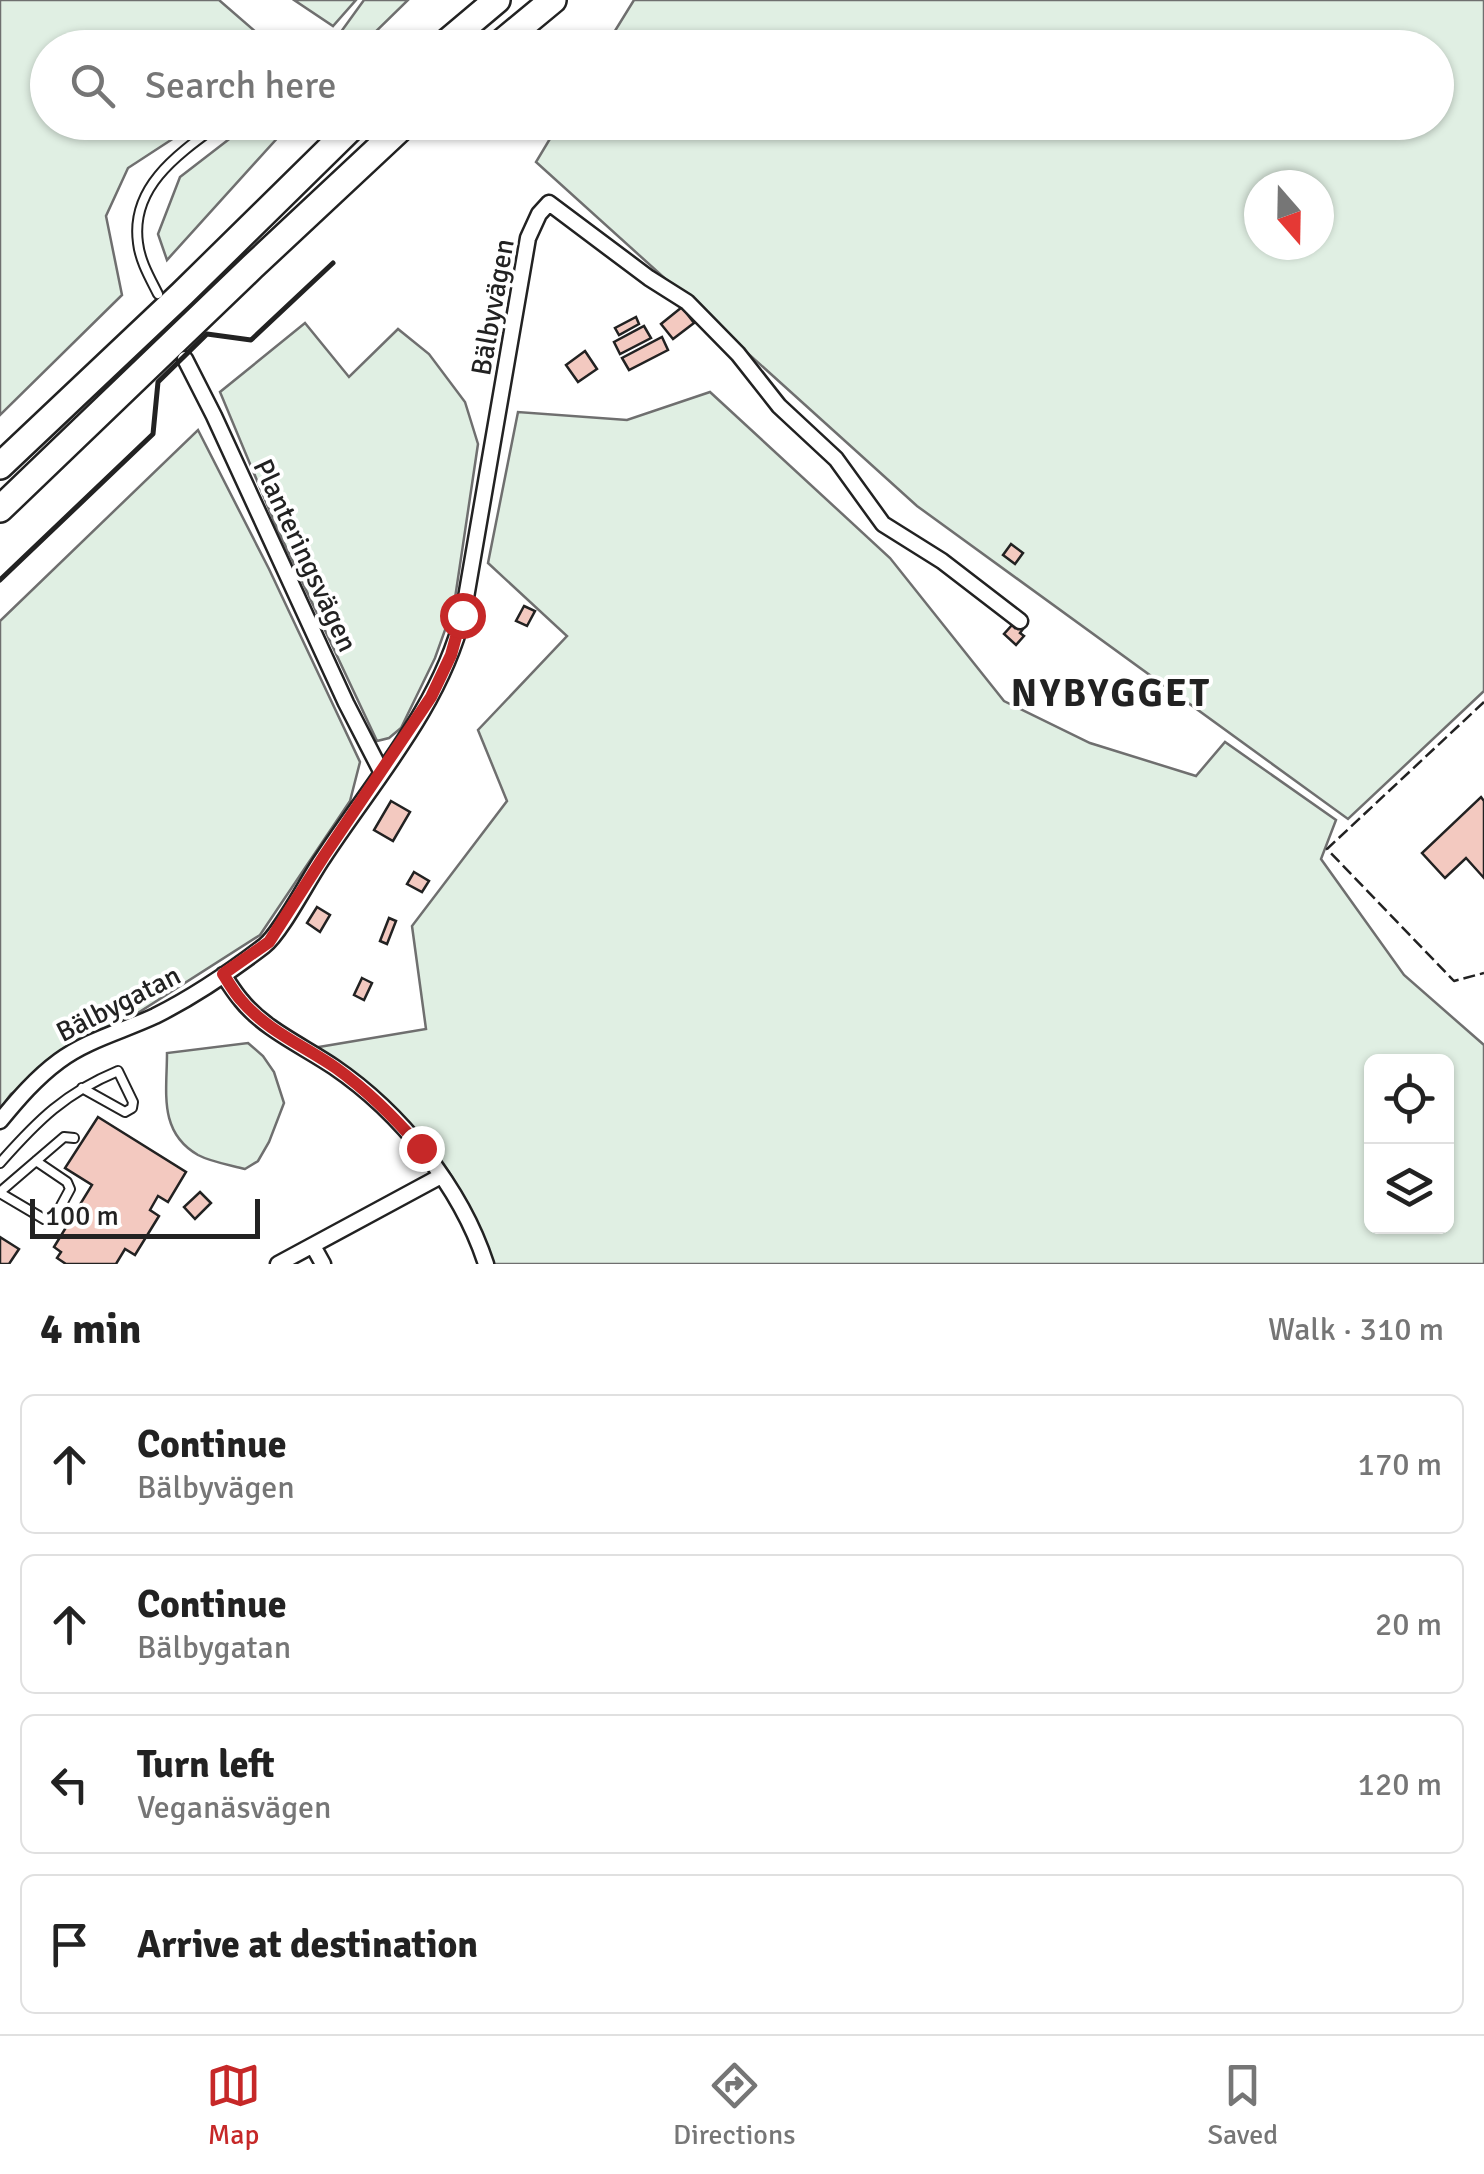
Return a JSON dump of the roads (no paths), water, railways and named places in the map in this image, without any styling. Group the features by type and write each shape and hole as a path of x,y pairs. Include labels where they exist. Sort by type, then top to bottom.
{"highway":[{"path":"461,30 497,0"},
{"path":"516,30 553,0"},
{"path":"0,466 339,140"},
{"path":"0,509 388,140"}],"street":[{"name":"Bälbyvägen","path":"269,942 431,697 451,655 459,630 528,238 539,214 550,203 687,302 738,354 779,406 836,459 883,524 942,561 1020,621"},
{"name":"Planteringsvägen","path":"185,359 382,773"},
{"name":"Bälbygatan","path":"0,1120 36,1079 62,1058 154,1016 269,942"},
{"path":"223,974 255,1013 335,1068 397,1120 441,1176 470,1224 486,1264"},
{"path":"278,1264 441,1176"},
{"path":"314,1246 323,1264"}],"lane":[{"path":"158,294 138,243 140,211 158,174 197,140"},
{"path":"0,1163 38,1120 82,1088 118,1070 133,1102 132,1108 124,1112 82,1088"},
{"path":"36,1161 68,1182 70,1189 56,1215 44,1219 0,1192 36,1161 64,1137 74,1138"}],"district":[{"name":"NYBYGGET","path":"1111,693"}]}
